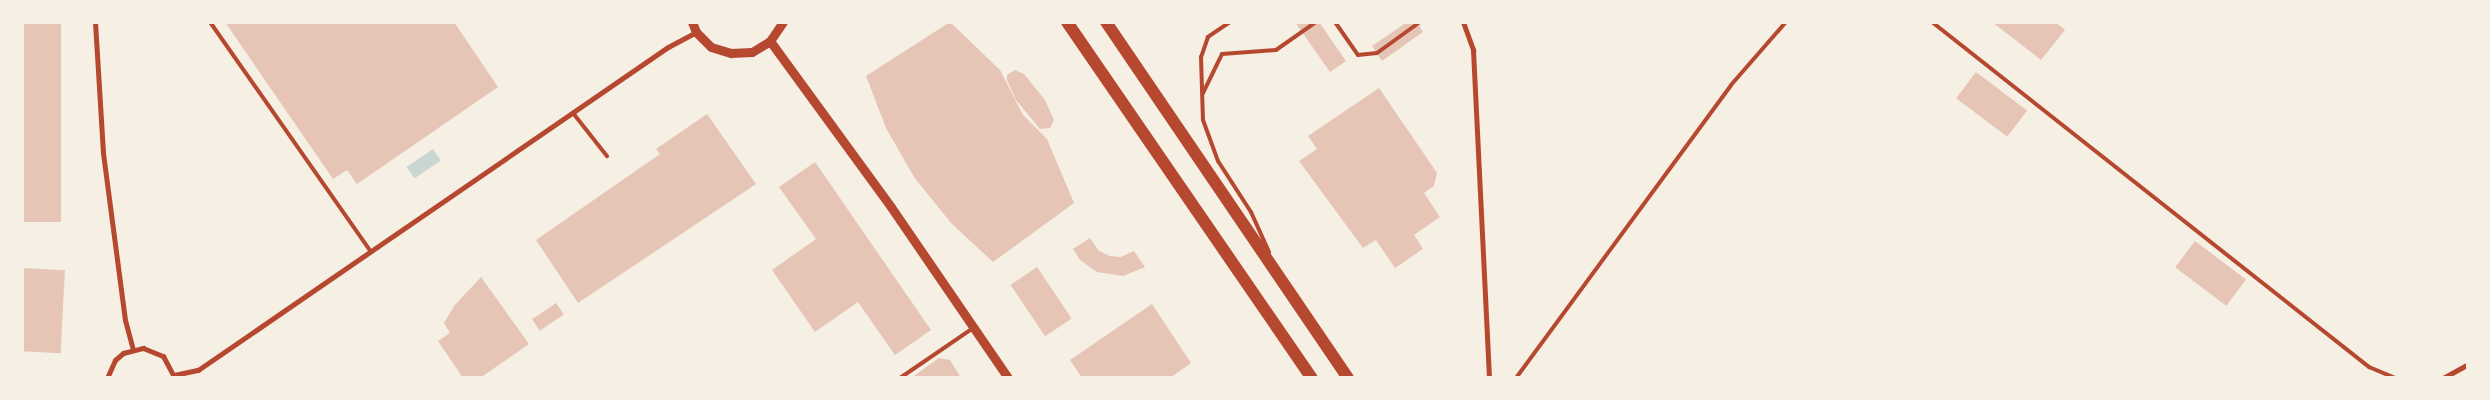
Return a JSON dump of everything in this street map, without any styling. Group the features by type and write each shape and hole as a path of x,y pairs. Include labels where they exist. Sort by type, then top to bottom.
{"main road":[{"path":"1067,22 1312,378"},
{"path":"1106,22 1348,378"}],"street":[{"path":"95,22 103,153 126,320 133,349"},
{"path":"692,22 696,32 711,47 731,54 752,52 770,41 783,22"},
{"path":"1463,22 1473,50 1489,378"},
{"path":"107,378 114,360 133,349 143,348 158,354 170,365 174,376 198,370 668,47 696,32"},
{"path":"770,41 788,69 877,187 1008,378"},
{"path":"2443,378 2468,364"}],"lane":[{"path":"210,22 371,252"},
{"path":"1230,22 1208,37 1200,57 1204,120 1218,161 1251,212 1280,276"},
{"path":"1202,95 1222,54 1276,50 1316,22"},
{"path":"1335,22 1358,55 1377,53 1420,22"},
{"path":"1516,378 1731,85 1786,22"},
{"path":"1932,22 2369,367 2395,378"},
{"path":"573,113 607,156"},
{"path":"900,378 973,328"}],"shaded area":[{"path":"433,149 441,161 414,179 406,167"}],"building":[{"path":"22,22 61,22 61,222 22,222"},
{"path":"225,22 454,22 498,87 357,184 347,170 333,179"},
{"path":"950,22 1000,70 1023,115 1047,139 1074,203 993,262 951,223 914,177 886,128 866,76"},
{"path":"1295,22 1319,22 1346,61 1330,72"},
{"path":"1407,22 1417,22 1423,32 1382,61 1372,46"},
{"path":"1992,22 2055,22 2065,30 2041,60"},
{"path":"1015,70 1024,74 1045,100 1054,120 1050,128 1040,129 1016,100 1007,80 1007,75"},
{"path":"1976,72 2027,111 2007,137 1956,98"},
{"path":"1379,88 1437,173 1434,186 1424,193 1440,217 1414,235 1423,249 1395,268 1376,240 1363,248 1299,161 1317,149 1308,136"},
{"path":"707,114 756,184 578,303 536,240 660,154 656,149"},
{"path":"815,162 931,330 895,355 858,302 815,332 772,270 816,239 779,187"},
{"path":"1090,238 1099,251 1110,256 1121,257 1134,251 1145,267 1123,276 1097,272 1080,260 1073,249"},
{"path":"2195,241 2246,280 2226,306 2175,267"},
{"path":"1037,267 1072,318 1045,336 1010,285"},
{"path":"22,268 65,270 61,353 22,351"},
{"path":"481,277 529,344 480,378 463,378 438,341 450,333 444,323 454,306"},
{"path":"556,303 564,315 540,331 532,319"},
{"path":"1152,304 1191,363 1170,378 1082,378 1070,360"},
{"path":"939,358 950,360 961,378 911,378"}]}
